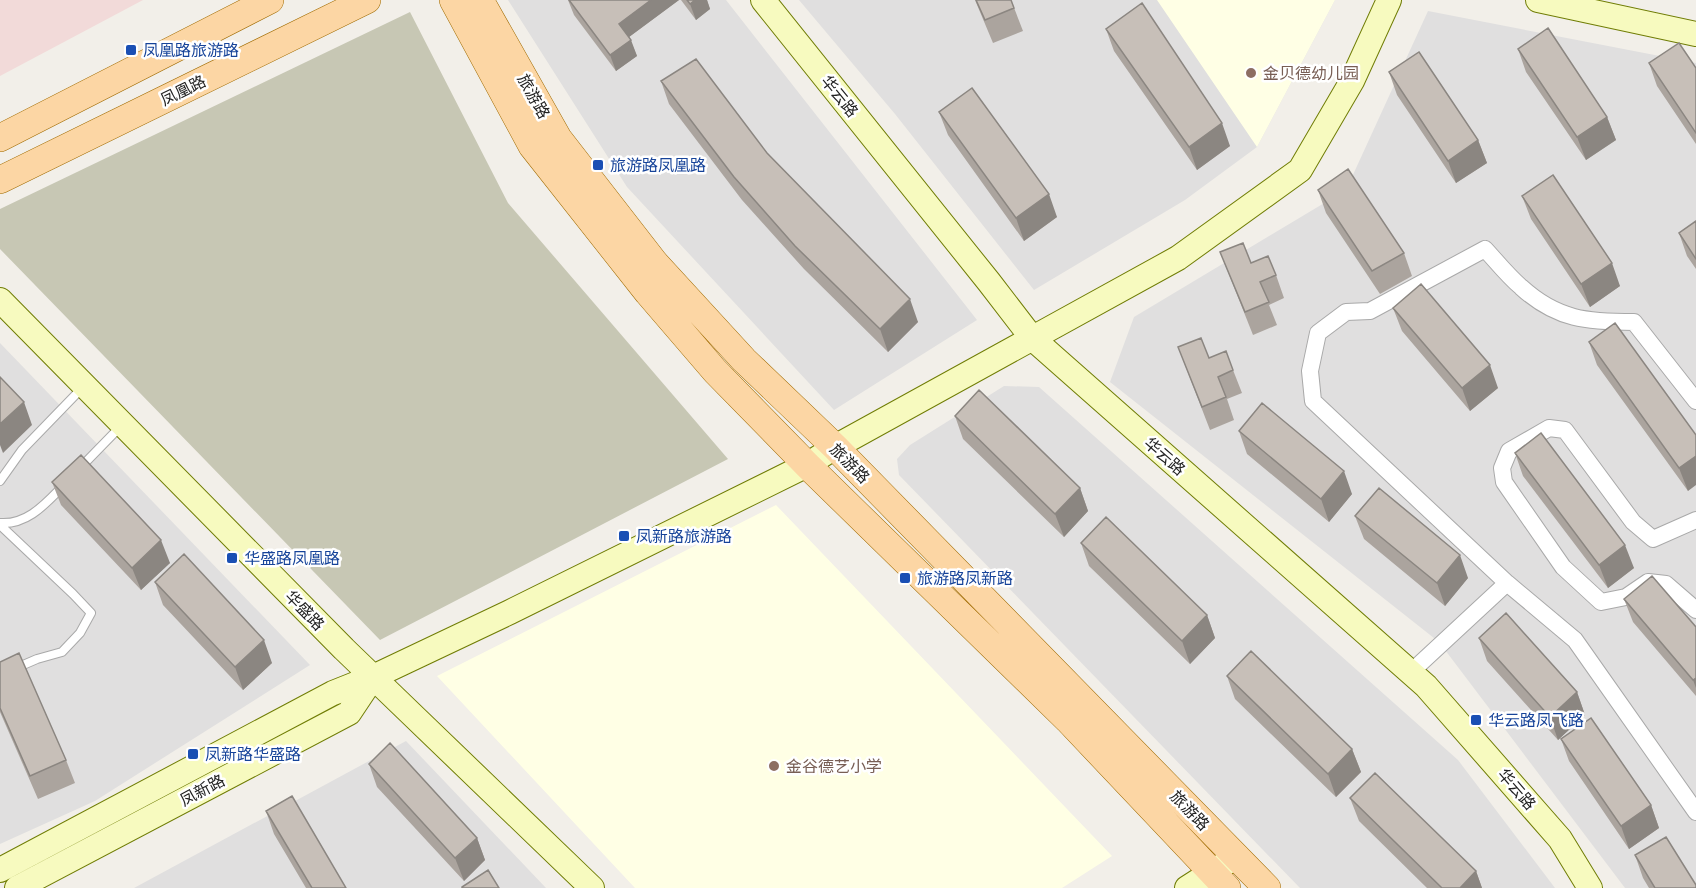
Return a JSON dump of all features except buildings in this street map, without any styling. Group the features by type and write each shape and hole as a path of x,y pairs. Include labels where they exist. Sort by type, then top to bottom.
{"main road":[{"path":"0,138 270,0"},
{"name":"凤凰路","path":"0,180 367,0"},
{"name":"旅游路","path":"453,0 532,146 672,321 715,371 807,465 1068,720 1219,881"},
{"name":"旅游路","path":"480,0 558,138 655,263 744,360 835,447 1267,888"}],"street":[{"name":"华云路","path":"763,0 1032,338 1426,686 1560,839 1590,888"},
{"path":"1,867 333,693 373,678 807,465 835,447 1178,258 1300,170 1352,81 1389,0"},
{"path":"1538,0 1696,34"},
{"path":"1696,400 1634,322 1577,318 1549,309 1520,287 1485,249 1370,311 1346,312 1318,333 1310,371 1313,401 1507,583 1575,640 1696,812"},
{"name":"华盛路","path":"0,300 373,678 592,888"},
{"path":"1696,520 1653,539 1633,522 1565,430 1550,428 1509,451 1502,468 1504,482 1563,567 1601,602 1626,597 1648,582 1666,584 1696,610"},
{"path":"1411,672 1507,583"},
{"name":"凤新路","path":"17,888 349,712 373,678"},
{"path":"1187,888 1219,881 1235,856"}],"lane":[{"path":"0,482 22,450 84,386"},
{"path":"75,474 123,424"},
{"path":"0,524 10,524 25,519 38,510 67,482"},
{"path":"0,524 91,613 80,633 62,652 37,659 0,675"}],"shaded area":[{"path":"0,0 143,0 0,76"},
{"path":"508,0 726,0 977,320 834,410 627,187"},
{"path":"799,0 1335,0 1257,147 1185,200 1034,290 895,114"},
{"name":"金贝德幼儿园","path":"1157,0 1335,0 1257,147"},
{"path":"1428,11 1696,63 1696,888 1625,888 1439,642 1110,382 1134,317 1346,190"},
{"path":"410,12 508,203 728,459 380,640 0,249 0,209"},
{"path":"0,343 310,665 95,801 0,844"},
{"path":"1004,386 1039,387 1458,760 1555,888 1300,888 899,475 897,459 910,445"},
{"name":"金谷德艺小学","path":"776,505 1112,856 1062,888 635,888 437,676"},
{"path":"406,741 546,888 134,888"}],"place":[{"name":"凤凰路旅游路","path":"131,50"},
{"name":"金贝德幼儿园","path":"1251,73"},
{"name":"旅游路凤凰路","path":"598,165"},
{"name":"凤新路旅游路","path":"624,536"},
{"name":"华盛路凤凰路","path":"232,558"},
{"name":"旅游路凤新路","path":"905,578"},
{"name":"华云路凤飞路","path":"1476,720"},
{"name":"凤新路华盛路","path":"193,754"},
{"name":"金谷德艺小学","path":"774,766"}]}
